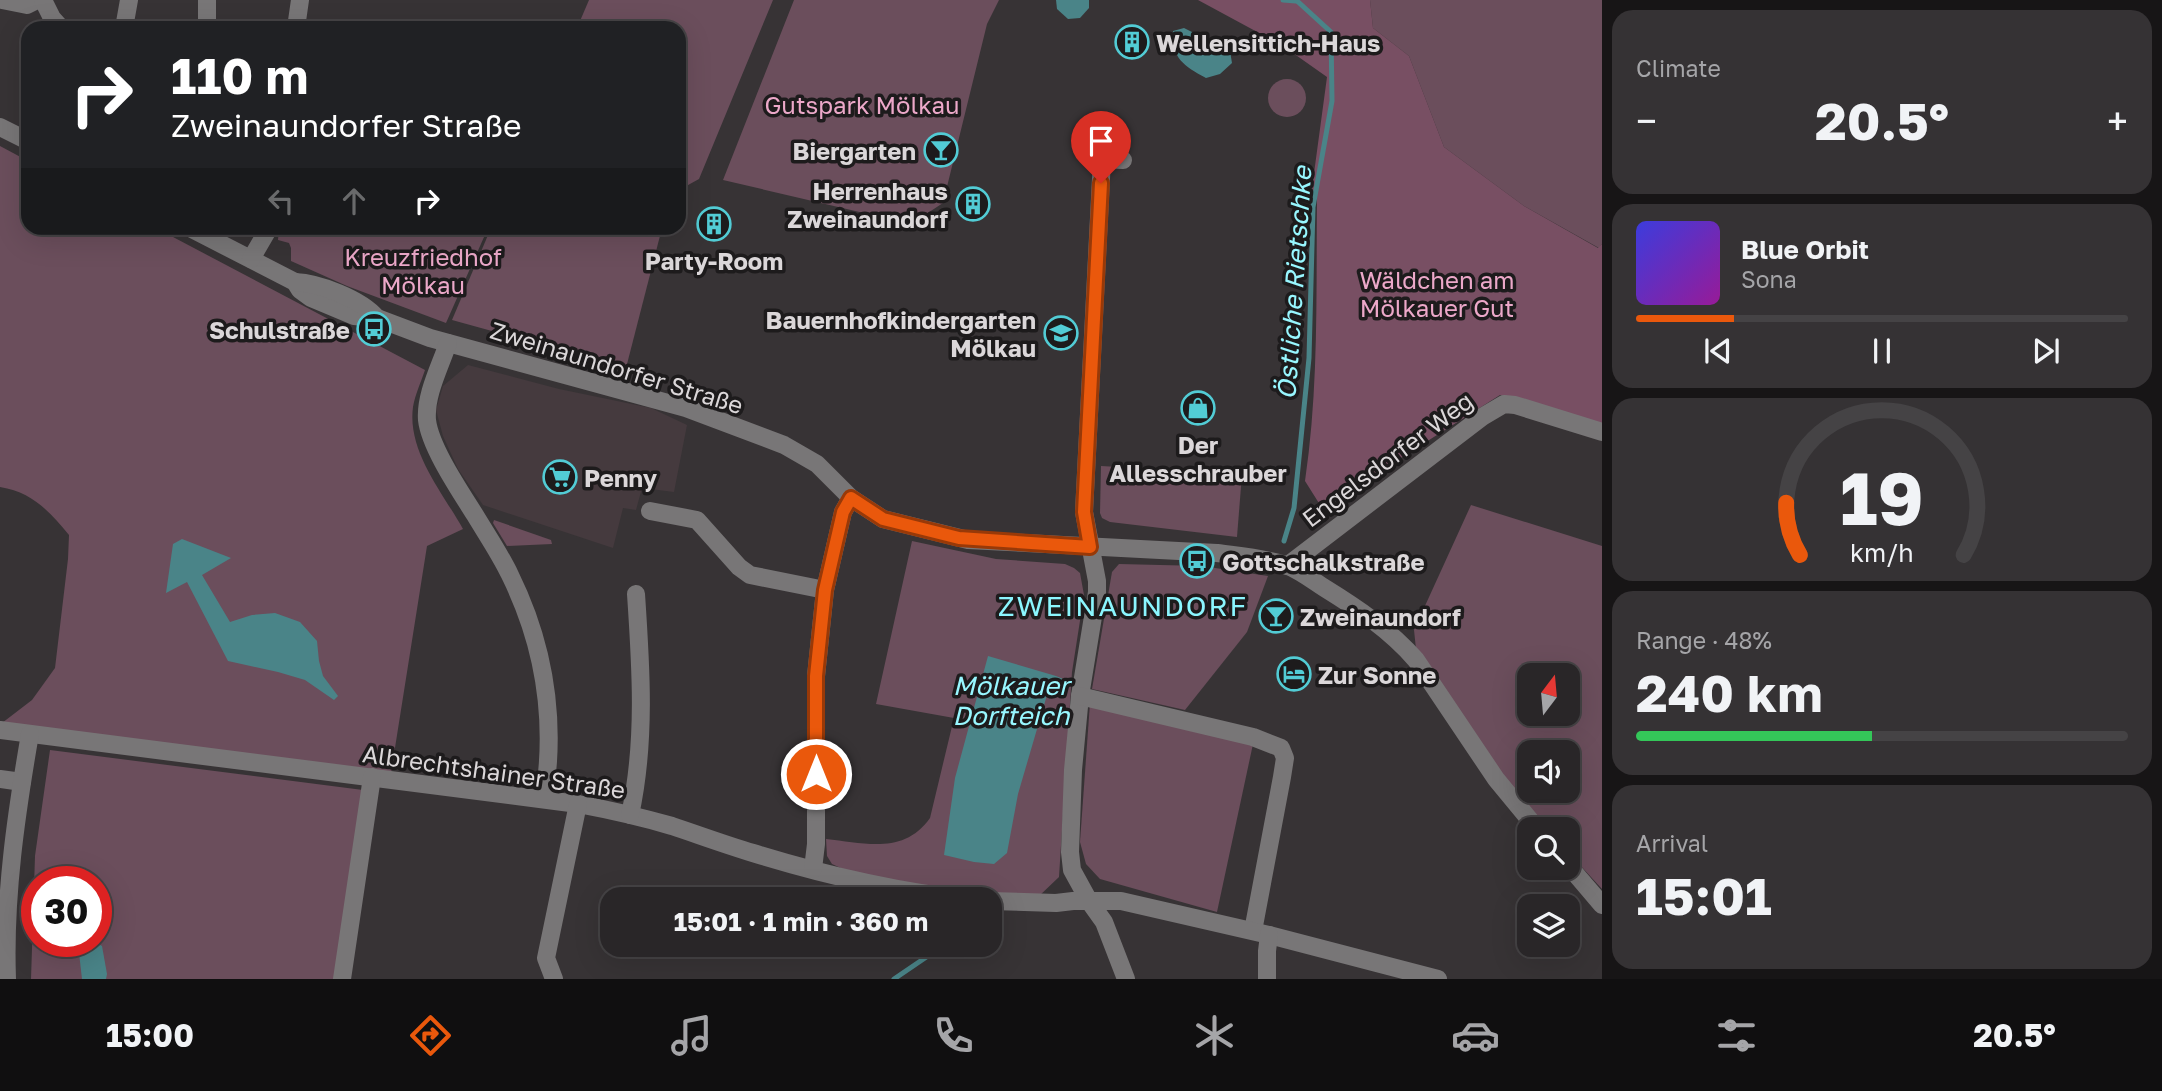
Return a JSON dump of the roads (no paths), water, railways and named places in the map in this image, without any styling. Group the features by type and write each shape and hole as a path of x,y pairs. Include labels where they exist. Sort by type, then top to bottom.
{"street":[{"path":"2,0 27,5 37,0"},
{"path":"43,0 51,21"},
{"path":"125,21 129,0"},
{"path":"207,0 207,21"},
{"path":"297,21 300,0"},
{"path":"0,127 21,138"},
{"path":"1123,160 1102,159 1084,512 1097,592 1080,696 1073,770 1070,852 1072,870 1104,922 1126,979"},
{"name":"Zweinaundorfer Straße","path":"204,235 295,282 306,282 369,308 377,318 448,343 686,408 784,445 817,464 851,498 883,519 959,538 1217,553 1287,566 1385,628 1406,648 1496,779 1527,817"},
{"path":"251,259 265,235"},
{"path":"448,343 429,399 428,424 439,452 509,572 537,644 547,699 549,751 544,799"},
{"name":"Engelsdorfer Weg","path":"1287,566 1482,417 1504,404 1602,432"},
{"path":"813,869 816,844 816,676 825,590 843,512 851,498"},
{"path":"650,511 697,520 739,567 750,575 825,590"},
{"path":"630,815 641,723 642,684 636,594"},
{"path":"1080,696 1252,737 1281,748 1285,758 1261,933 1267,951 1267,979"},
{"name":"Albrechtshainer Straße","path":"0,730 578,804 630,815 813,869 894,887"},
{"path":"7,979 9,885 30,734"},
{"path":"342,979 372,777"},
{"path":"0,779 22,782"},
{"path":"554,979 546,958 578,804"},
{"path":"1580,879 1602,905"},
{"path":"1002,901 1121,901 1261,933 1438,979"}],"water":[{"path":"1056,0 1089,0 1089,8 1080,18 1068,19 1057,9"},
{"path":"1184,28 1202,37 1210,45 1230,51 1232,63 1220,74 1206,78 1191,69 1181,60 1174,48 1173,31"},
{"path":"182,539 231,558 202,575 230,622 252,615 275,613 300,622 317,641 323,676 338,696 334,700 305,680 228,661 187,582 166,593 173,544"},
{"name":"Mölkauer Dorfteich","path":"988,656 1068,681 1065,691 1047,695 1018,794 1007,853 994,864 944,855 955,778"},
{"path":"79,957 104,957 106,979 82,979"}],"waterway":[{"path":"1283,0 1296,1"},
{"name":"Östliche Rietschke","path":"1284,541 1294,508 1309,358 1313,207 1332,101 1331,32 1296,0"},
{"name":"Östliche Rietschke","path":"894,979 926,957"}],"place":[{"name":"Wellensittich-Haus","path":"1132,42"},
{"name":"Biergarten","path":"941,150"},
{"name":"Herrenhaus Zweinaundorf","path":"973,204"},
{"name":"Party-Room","path":"714,224"},
{"name":"Schulstraße","path":"374,329"},
{"name":"Bauernhofkindergarten Mölkau","path":"1061,333"},
{"name":"Der Allesschrauber","path":"1198,408"},
{"name":"Penny","path":"560,477"},
{"name":"Gottschalkstraße","path":"1197,561"},
{"name":"Zweinaundorf","path":"1276,616"},
{"name":"Zur Sonne","path":"1294,674"}],"district":[{"name":"ZWEINAUNDORF","path":"1123,605"}],"park label":[{"name":"Gutspark Mölkau","path":"862,104"},
{"name":"Kreuzfriedhof Mölkau","path":"423,270"},
{"name":"Wäldchen am Mölkauer Gut","path":"1437,293"}]}
